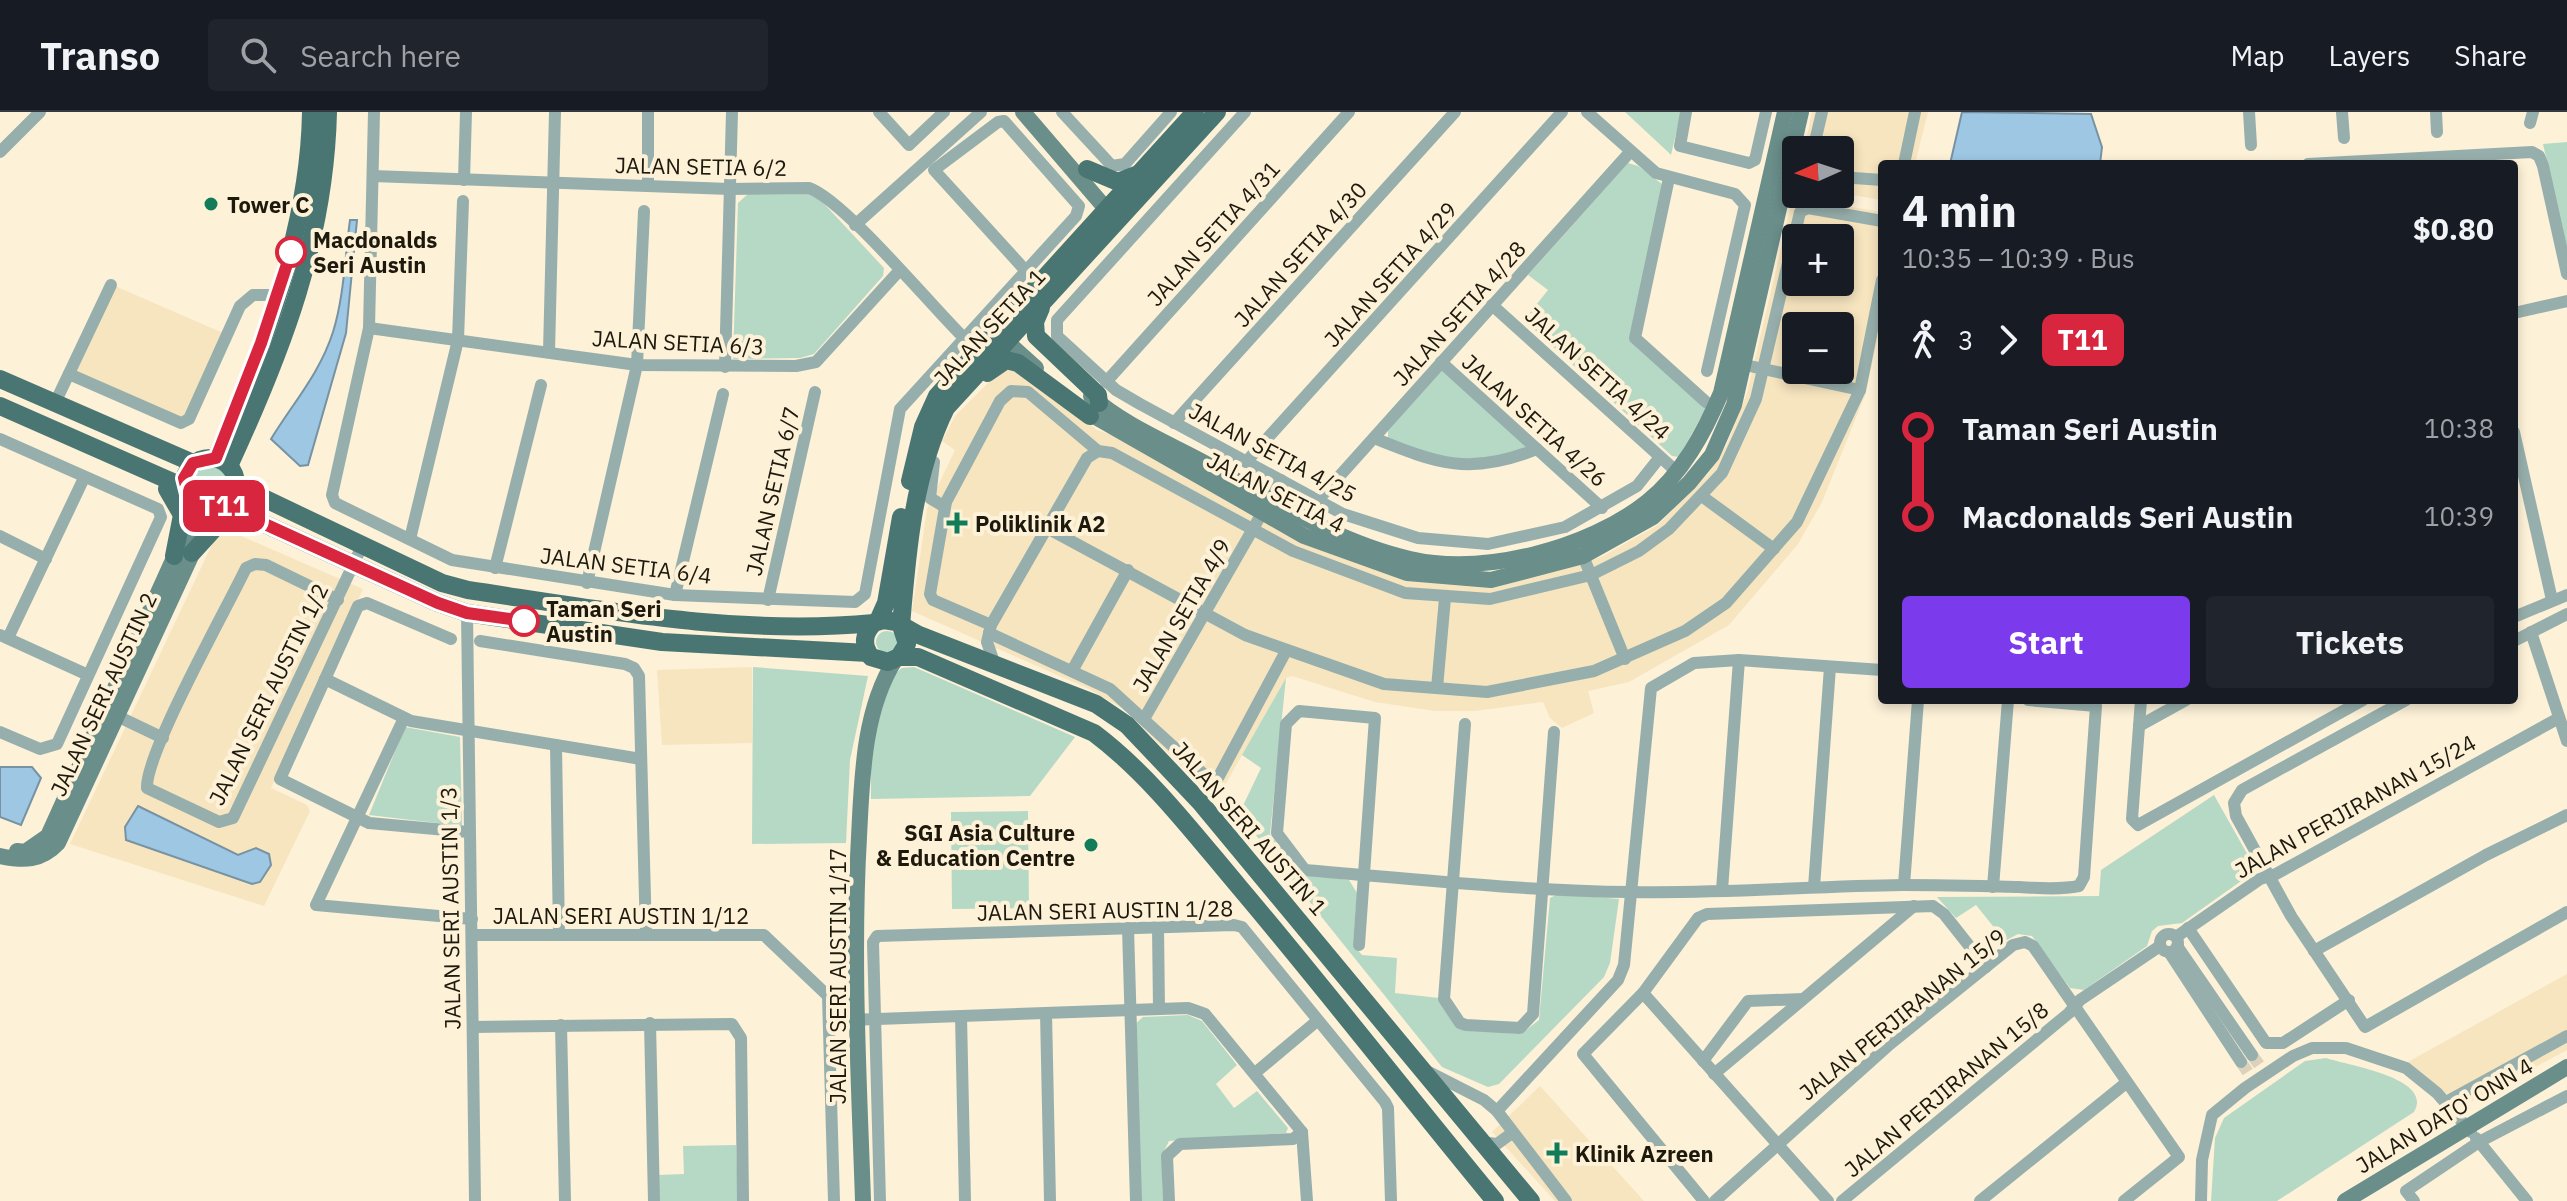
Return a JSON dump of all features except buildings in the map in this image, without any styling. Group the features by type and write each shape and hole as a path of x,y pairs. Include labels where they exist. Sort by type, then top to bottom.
{"main road":[{"path":"0,406 184,487 211,508 245,515 467,613 662,642 897,659 907,644 901,626 890,620 827,627 663,618 468,590 442,583 236,485 223,462 241,398 298,231 311,146 311,112"},
{"path":"0,379 193,463 223,462 240,444 292,318 311,248 327,149 328,112"},
{"name":"JALAN SETIA 1","path":"876,622 886,603 892,556 923,427 937,396 1086,259 1140,173 1195,112"},
{"name":"JALAN SETIA 1","path":"901,626 909,531 933,439 946,408 1006,330 1116,212 1217,112"},
{"path":"1087,169 1118,182 1140,173"},
{"path":"946,408 1006,360 1018,363 1094,410 1098,395 1036,336 1035,322 1039,311 1086,259"},
{"path":"144,442 187,449 213,443 241,398"},
{"path":"240,444 241,473 255,493"},
{"path":"184,487 193,463"},
{"path":"136,464 172,493 179,504 183,555"},
{"path":"211,508 233,497 236,485"},
{"path":"183,555 225,517 245,515"},
{"path":"871,656 864,640 876,622"},
{"name":"JALAN SERI AUSTIN 1","path":"901,626 1096,704 1127,725 1200,802 1478,1141 1531,1201"},
{"name":"JALAN SERI AUSTIN 1","path":"897,659 918,657 1094,733 1117,751 1187,825 1339,1005 1495,1201"},
{"path":"1473,1175 1492,1157"}],"street":[{"path":"0,152 40,112"},
{"name":"JALAN SETIA 6/4","path":"374,112 369,328 332,495 335,503 452,560 675,595 855,602 865,594 900,409 965,339 1026,271 1078,211 1079,206 1004,121 994,123 934,170 1026,271"},
{"path":"464,180 466,112"},
{"path":"549,352 555,112"},
{"path":"648,112 648,186"},
{"path":"725,367 732,112"},
{"path":"879,112 909,145 944,112"},
{"path":"855,225 981,112"},
{"path":"1023,112 1116,212"},
{"path":"1033,112 1087,169 1116,212"},
{"path":"1062,112 1112,166 1118,167 1125,164 1171,112"},
{"name":"JALAN SETIA 4/25","path":"1245,112 1057,320 1057,336 1106,382 1174,423 1343,514 1418,538 1488,544 1565,527 1637,486 1660,457"},
{"name":"JALAN SETIA 4/31","path":"1106,382 1349,112"},
{"name":"JALAN SETIA 4/30","path":"1174,423 1455,112"},
{"name":"JALAN SETIA 4/29","path":"1246,462 1562,112"},
{"path":"1587,112 1656,173 1741,198 1745,205 1707,371"},
{"path":"1686,112 1679,142 1684,149 1752,163 1766,112"},
{"name":"JALAN SETIA 4","path":"1006,330 1094,410 1266,506 1410,559 1457,564 1496,562 1580,549 1653,517 1689,483 1712,455 1722,433 1785,112"},
{"name":"JALAN SETIA 4","path":"1797,136 1801,112"},
{"path":"1816,136 1822,112"},
{"path":"1905,160 1915,112"},
{"path":"2249,112 2251,145"},
{"path":"2342,112 2344,138"},
{"path":"2436,112 2437,132"},
{"name":"JALAN SETIA 4/28","path":"1318,500 1630,152"},
{"path":"2452,160 2532,152 2539,156 2567,274"},
{"name":"JALAN SETIA 6/2","path":"373,176 730,189 809,188 820,192 855,225 965,339"},
{"path":"1669,178 1635,334 1637,340 1706,402"},
{"path":"1854,178 1878,180"},
{"path":"410,539 458,340 463,201"},
{"name":"JALAN SETIA 4","path":"1580,549 1646,503 1676,471 1710,421 1736,363 1782,203"},
{"path":"1286,651 1218,778 1211,781 1177,754 1110,689 989,633 930,598 945,507 1000,401 1011,391 1028,392 1098,451 1112,453 1293,551 1393,589 1445,598 1490,599 1591,575 1639,551 1703,497 1722,473 1756,399 1800,212 1808,208 1878,220"},
{"path":"587,583 637,365 644,211"},
{"name":"JALAN SETIA 6/3","path":"369,328 637,365 725,367 816,362 899,271"},
{"path":"55,403 111,285"},
{"path":"69,374 181,423 189,419 240,306 253,295 278,295"},
{"path":"1047,528 1245,635 1384,684 1487,692 1594,671 1685,631 1726,603 1797,522 1860,390 1878,300"},
{"path":"2518,312 2567,301"},
{"name":"JALAN SETIA 4/24","path":"1492,305 1676,471"},
{"name":"JALAN SETIA 4/26","path":"1441,362 1602,508"},
{"path":"1736,363 1860,390"},
{"path":"495,568 541,385"},
{"name":"JALAN SETIA 6/7","path":"768,600 815,392"},
{"path":"675,595 723,394"},
{"path":"1374,438 1435,462 1499,462 1537,449"},
{"path":"0,439 158,509 161,517 57,744 40,749 0,732"},
{"path":"933,439 936,447 929,492 933,501 945,507"},
{"path":"2518,450 2552,600"},
{"path":"995,665 989,633 1087,458 1098,451"},
{"path":"84,478 46,559 4,636 88,675"},
{"name":"JALAN SETIA 4/9","path":"1144,719 1281,480"},
{"path":"1703,497 1774,549"},
{"name":"JALAN SERI AUSTIN 2","path":"3,852 25,852 48,836 183,555 211,508"},
{"path":"0,536 46,559"},
{"name":"JALAN SERI AUSTIN 1/2","path":"163,738 147,777 147,788 219,822 233,818 363,544"},
{"path":"1580,549 1625,659"},
{"name":"JALAN SERI AUSTIN 2","path":"3,852 33,860 47,855 58,843 117,716 183,555"},
{"path":"117,716 163,738 246,568 255,564 266,565 338,600"},
{"path":"1072,671 1128,570"},
{"path":"2518,615 2567,595"},
{"path":"1437,688 1445,598"},
{"path":"451,639 361,603 280,779 369,823 468,832"},
{"name":"JALAN SERI AUSTIN 1/3","path":"467,613 466,731 475,1201"},
{"path":"2518,639 2567,614"},
{"path":"2531,632 2567,741"},
{"path":"480,641 625,664 634,668 639,676 646,935"},
{"name":"JALAN SERI AUSTIN 1/17","path":"853,1201 864,1016 848,912 857,763 875,678 871,656"},
{"name":"JALAN SERI AUSTIN 1/17","path":"863,1201 864,1016 854,909 863,760 886,674 897,659"},
{"path":"1722,890 1739,660"},
{"path":"1497,1111 1618,980 1624,965 1651,688 1694,663 1739,660 1878,670"},
{"path":"1814,887 1830,667"},
{"path":"325,679 404,718 641,759"},
{"path":"1904,885 1918,704"},
{"path":"1993,887 2008,704"},
{"path":"1359,945 1364,874 1375,718 1299,711 1286,724 1279,840 1305,870 1364,874 1453,881 1631,892 1904,885 2079,886 2084,877 2096,706 2073,704"},
{"path":"2141,704 2132,819 2138,825 2356,704"},
{"path":"2139,726 2179,704"},
{"path":"2399,704 2242,790 2235,798 2236,816 2268,876 2365,1027 2567,912"},
{"path":"404,718 316,905 472,919"},
{"name":"JALAN PERJIRANAN 15/24","path":"2170,945 2188,928 2268,876 2559,718"},
{"path":"1465,724 1444,999 1460,1023 1466,1025 1520,1028 1531,1020 1554,732"},
{"path":"556,745 559,935"},
{"path":"2314,951 2486,855 2567,815"},
{"path":"1714,1074 1914,906"},
{"path":"1704,1201 1585,1054 1643,993 1702,915 1914,906 1938,909 1986,967"},
{"name":"JALAN SERI AUSTIN 1/28","path":"864,1016 873,942 883,933 1242,927 1388,1108 1391,1201"},
{"path":"1128,928 1136,1201"},
{"path":"1158,928 1159,1009"},
{"path":"2188,928 2266,1043 2283,1043 2349,1000"},
{"name":"JALAN SERI AUSTIN 1/12","path":"472,935 764,935 824,988 828,996 834,1201"},
{"name":"JALAN PERJIRANAN 15/9","path":"1715,1201 1775,1143 2013,945 2031,944 2179,1157 2124,1201"},
{"path":"2170,945 2254,1069"},
{"name":"JALAN PERJIRANAN 15/8","path":"1842,1201 2075,1008 2080,1000 2170,945"},
{"path":"1643,993 1828,1201"},
{"path":"1703,1061 1748,1001 1803,999"},
{"path":"864,1016 1188,1008 1205,1014 1302,1132 1307,1201"},
{"path":"1046,1013 1050,1201"},
{"path":"864,1016 875,1033 880,1201"},
{"path":"961,1016 965,1201"},
{"path":"473,1027 725,1021 738,1030 743,1201"},
{"path":"1255,1073 1317,1021"},
{"path":"650,1023 654,1201"},
{"path":"561,1025 565,1201"},
{"path":"2446,1102 2567,1036"},
{"path":"2201,1201 2202,1160 2212,1115 2254,1069 2312,1048 2346,1048 2406,1068 2446,1102 2527,1201"},
{"path":"1419,1067 1484,1100 1497,1111 1566,1201"},
{"name":"JALAN DATO' ONN 4","path":"2345,1201 2472,1134 2567,1067"},
{"path":"1980,1201 2126,1083"},
{"path":"2410,1196 2472,1134 2565,1101"},
{"path":"1169,1201 1167,1156 1180,1144 1293,1139 1302,1132"},
{"path":"1478,1141 1497,1144 1512,1133"}],"shaded area":[{"path":"1812,112 1928,112 1916,160 1878,160 1878,199 1854,195 1854,136 1807,136"},
{"path":"1854,207 1878,211 1878,336 1866,393 1822,502 1798,544 1729,625 1629,682 1588,691 1594,713 1562,728 1550,718 1543,702 1474,711 1435,711 1375,702 1292,676 1286,678 1216,801 1125,710 1089,689 912,611 927,509 955,450 942,441 955,416 1003,368 1018,367 1097,430 1121,438 1299,540 1451,584 1579,565 1603,556 1658,525 1708,474 1727,444 1747,393 1782,244 1782,296 1854,296 1854,224 1787,224 1790,208"},
{"path":"115,286 223,333 186,417 176,419 74,372"},
{"path":"225,529 363,589 271,788 307,805 310,811 264,906 70,844 217,534"},
{"path":"752,667 752,743 662,745 657,670"},
{"path":"2567,974 2567,1050 2463,1106 2406,1063"},
{"path":"1540,1086 1644,1201 1555,1201 1492,1132"}],"green space":[{"path":"1625,112 1681,112 1671,155 1667,151"},
{"path":"2567,142 2567,250 2543,144"},
{"path":"1628,163 1638,166 1662,184 1631,335 1706,408 1679,457 1672,456 1524,320 1548,290 1528,275"},
{"path":"749,193 815,194 884,268 883,276 814,354 800,358 733,359 738,203"},
{"path":"1441,370 1528,445 1495,459 1477,460 1440,456 1388,439 1388,428"},
{"path":"210,463 224,469 230,483 224,497 210,503 196,497 190,483 196,469"},
{"path":"887,631 895,634 898,642 895,650 887,653 879,650 876,642 879,634"},
{"path":"753,667 868,676 850,760 846,843 752,844"},
{"path":"914,667 1075,737 1030,796 871,799 871,746 892,676 902,668"},
{"path":"1286,678 1270,834 1300,874 1349,880 1357,893 1353,945 1362,955 1397,958 1395,993 1439,998 1443,1008 1463,1029 1521,1034 1539,1020 1550,898 1558,894 1619,899 1610,963 1604,977 1499,1084 1488,1087 1442,1067 1239,814 1261,768 1242,755"},
{"path":"405,727 460,737 462,826 369,815"},
{"path":"2214,795 2254,866 2251,874 2182,923 2158,926 2152,931 2147,946 2084,990 2070,988 2032,936 2018,934 2005,941 1976,905 1956,918 1937,897 2099,896 2101,870"},
{"path":"1028,811 1029,908 952,909 951,812"},
{"path":"1188,1015 1202,1021 1237,1065 1216,1084 1234,1108 1257,1091 1288,1128 1286,1133 1169,1141 1162,1155 1163,1201 1141,1201 1135,1024 1143,1017"},
{"path":"2326,1058 2401,1082 2412,1090 2417,1100 2414,1112 2277,1201 2211,1201 2215,1138 2224,1118 2305,1061"},
{"path":"736,1145 738,1201 659,1201 658,1175 684,1174 683,1146"}],"water":[{"path":"1962,112 2091,114 2102,147 2100,160 1951,160"},
{"path":"350,220 357,220 346,333 308,465 300,466 271,439 328,347 342,291"},
{"path":"0,767 32,767 41,778 21,825 0,817"},
{"path":"138,806 238,855 256,848 269,854 271,865 260,882 252,884 126,840 125,827"}],"tunnel":[{"path":"2252,1055 2260,1066"},
{"path":"2241,1062 2249,1074"}],"bus line":[{"name":"T11","path":"291,252 241,398 216,458 200,459 193,463 184,478 190,502 212,511 225,506 438,603 467,613 524,621"}],"place":[{"name":"Tower C","path":"211,204"},
{"name":"Macdonalds Seri Austin","path":"291,252"},
{"name":"Poliklinik A2","path":"957,523"},
{"name":"Taman Seri Austin","path":"524,621"},
{"name":"SGI Asia Culture & Education Centre","path":"1091,845"},
{"name":"Klinik Azreen","path":"1557,1153"}]}
